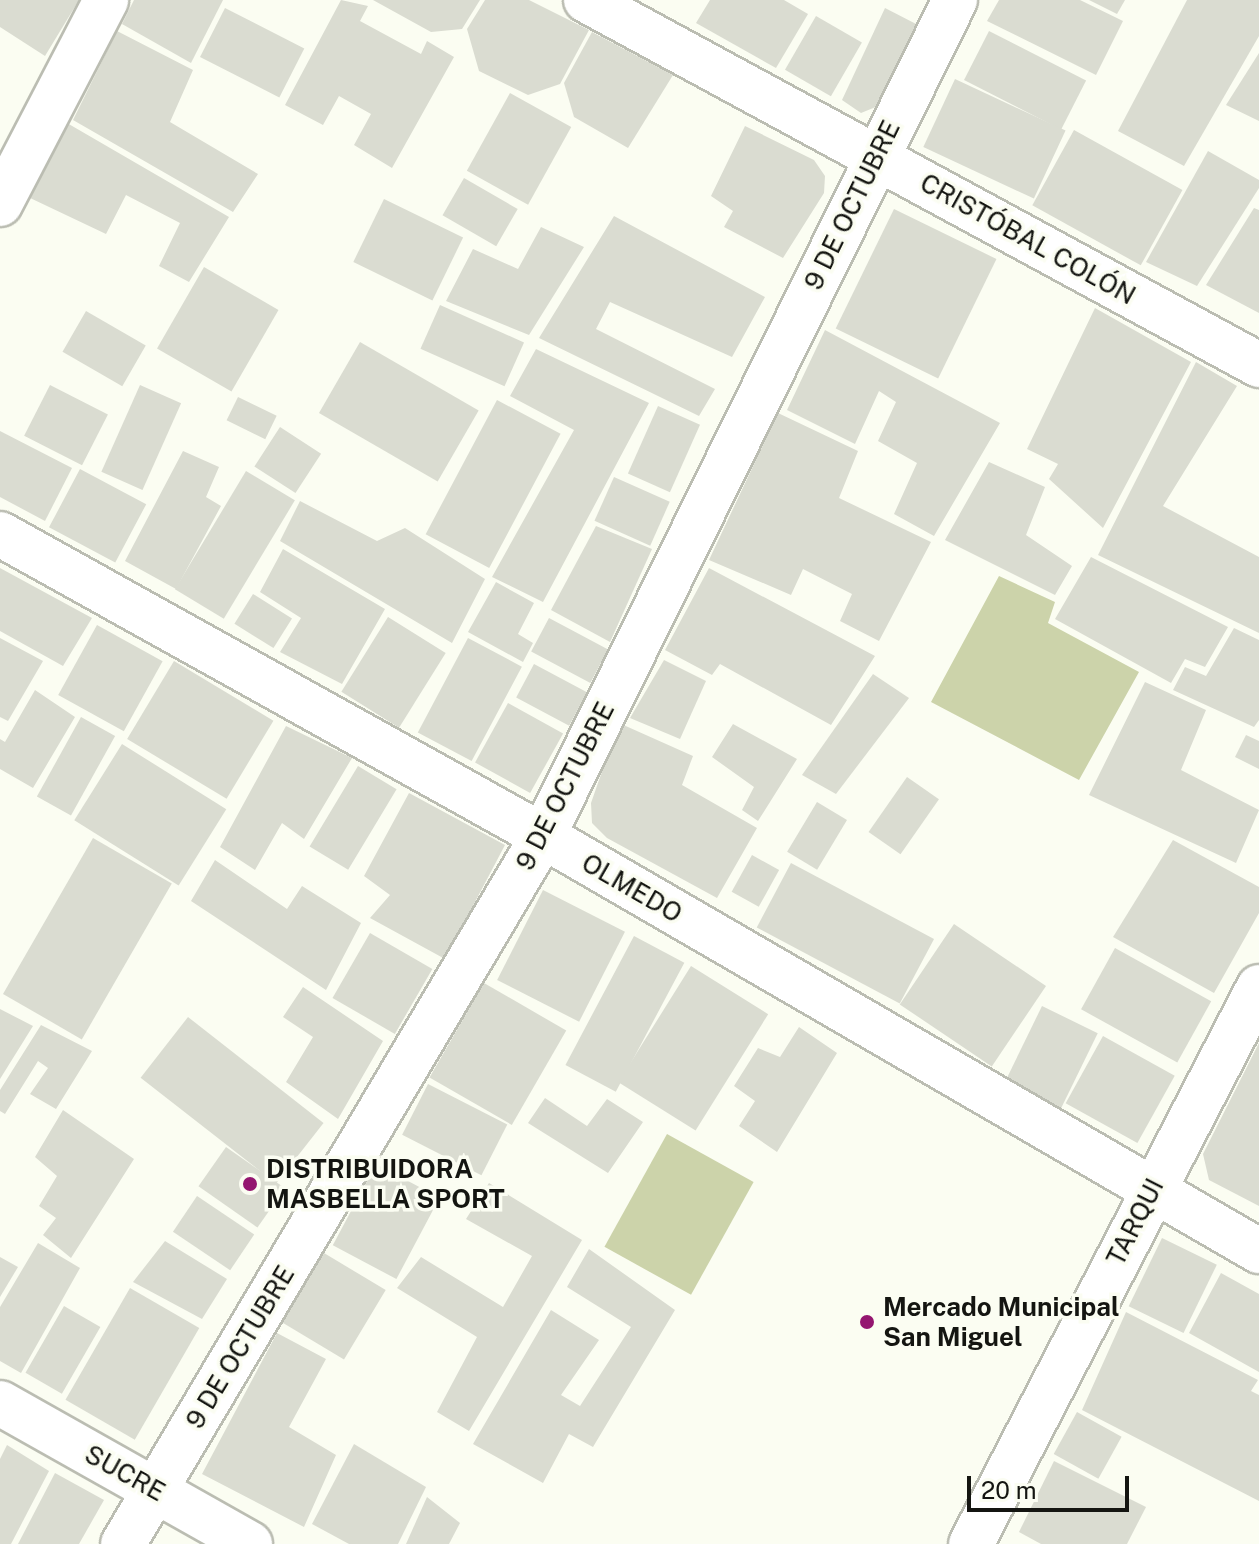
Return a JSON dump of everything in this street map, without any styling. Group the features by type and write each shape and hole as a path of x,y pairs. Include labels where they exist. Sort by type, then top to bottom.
{"street":[{"path":"0,204 106,0"},
{"name":"CRISTÓBAL COLÓN","path":"586,0 1259,365"},
{"name":"9 DE OCTUBRE","path":"123,1544 543,836 875,156 955,0"},
{"name":"OLMEDO","path":"0,534 543,836 1259,1251"},
{"name":"TARQUI","path":"971,1544 1150,1190 1259,987"},
{"name":"SUCRE","path":"0,1403 250,1544"}],"green space":[{"path":"999,576 1055,602 1048,623 1139,672 1079,780 931,702"},
{"path":"667,1134 754,1182 691,1295 604,1247"}],"building":[{"path":"0,0 79,0 45,56 0,27"},
{"path":"134,0 223,0 191,63 122,24"},
{"path":"341,0 368,6 360,21 421,54 427,41 454,57 392,168 354,145 371,114 339,96 323,125 285,105"},
{"path":"373,0 480,0 462,29 431,32"},
{"path":"485,0 529,0 589,30 560,84 528,95 479,71 467,29"},
{"path":"710,0 784,0 808,14 776,68 696,23"},
{"path":"999,0 1080,0 1123,21 1096,75 987,21"},
{"path":"1089,0 1125,0 1117,14"},
{"path":"1187,0 1259,0 1259,36 1184,166 1118,131"},
{"path":"225,8 304,48 279,97 200,57"},
{"path":"885,8 920,26 883,104 861,113 842,100"},
{"path":"816,16 862,42 831,96 785,70"},
{"path":"117,31 193,70 170,122 258,174 233,212 73,120"},
{"path":"989,31 1086,80 1061,129 964,80"},
{"path":"592,32 673,75 628,148 574,117 564,83"},
{"path":"1259,53 1259,121 1226,105"},
{"path":"955,79 1066,131 1034,199 923,147"},
{"path":"510,93 571,127 528,205 467,171"},
{"path":"67,123 229,217 189,282 159,266 180,223 126,195 106,234 28,197"},
{"path":"745,126 814,160 825,176 824,193 783,258 724,227 733,211 711,196"},
{"path":"1074,130 1182,190 1141,265 1032,205"},
{"path":"1208,151 1259,180 1259,188 1197,286 1146,262"},
{"path":"464,178 518,209 496,246 442,215"},
{"path":"384,199 463,238 432,300 353,262"},
{"path":"1254,208 1259,210 1259,313 1206,285"},
{"path":"894,209 996,259 938,379 836,329"},
{"path":"614,216 765,297 732,357 610,302 596,329 715,389 699,416 539,338"},
{"path":"541,227 584,247 529,335 446,301 473,249 518,269"},
{"path":"204,267 278,310 231,391 157,348"},
{"path":"440,305 524,342 505,386 420,349"},
{"path":"1095,308 1191,362 1103,528 1049,479 1058,464 1027,449"},
{"path":"86,311 146,346 122,386 63,352"},
{"path":"825,330 1000,423 934,536 894,514 917,463 878,441 896,402 879,391 855,444 787,410"},
{"path":"360,342 479,410 438,482 319,413"},
{"path":"536,349 649,403 543,602 492,577 574,430 510,396"},
{"path":"1196,362 1237,386 1163,506 1259,557 1259,633 1098,555"},
{"path":"50,385 108,415 82,465 24,436"},
{"path":"140,385 181,403 142,490 101,472"},
{"path":"238,397 277,416 265,439 227,420"},
{"path":"497,400 561,434 489,568 426,534"},
{"path":"658,406 700,425 670,492 628,474"},
{"path":"778,413 858,451 839,498 931,542 879,641 840,621 852,594 803,569 791,595 709,560"},
{"path":"280,427 321,454 295,493 254,466"},
{"path":"0,431 72,468 45,521 0,497"},
{"path":"183,451 219,467 206,497 221,506 176,589 125,561"},
{"path":"989,462 1045,487 1026,535 1072,566 1055,595 945,540"},
{"path":"80,469 146,504 115,562 49,527"},
{"path":"246,471 295,500 224,619 175,589"},
{"path":"614,477 670,502 650,546 594,521"},
{"path":"300,501 377,541 405,528 485,579 452,643 280,541"},
{"path":"596,526 652,549 610,642 551,610"},
{"path":"283,549 385,609 342,684 280,652 301,618 260,592"},
{"path":"1091,557 1228,627 1205,667 1185,659 1171,683 1055,619"},
{"path":"0,568 92,618 63,666 0,631"},
{"path":"709,568 875,656 831,725 720,664 712,675 665,650"},
{"path":"496,582 534,603 518,634 533,643 523,662 468,632"},
{"path":"253,594 292,618 273,648 234,624"},
{"path":"388,617 446,653 399,728 341,692"},
{"path":"549,618 608,649 590,683 531,652"},
{"path":"97,625 163,661 124,731 58,695"},
{"path":"1234,628 1259,640 1259,720 1254,727 1173,690 1185,667 1206,676"},
{"path":"0,638 43,661 8,721 0,717"},
{"path":"468,638 522,667 472,761 418,732"},
{"path":"664,660 706,681 680,739 630,718"},
{"path":"174,661 273,721 227,799 127,739"},
{"path":"534,664 587,692 569,726 516,698"},
{"path":"873,674 909,698 836,794 802,775"},
{"path":"1145,682 1206,710 1181,770 1259,810 1236,863 1089,795"},
{"path":"35,690 75,717 33,788 0,769 0,739 5,742"},
{"path":"508,703 563,734 530,793 475,762"},
{"path":"81,717 115,736 71,815 37,797"},
{"path":"619,723 693,756 682,785 757,828 717,898 607,838 592,823 591,803"},
{"path":"733,724 797,759 758,821 742,810 754,787 712,757"},
{"path":"286,726 352,758 304,839 282,823 255,870 220,847"},
{"path":"1246,735 1259,741 1259,769 1235,757"},
{"path":"122,744 226,809 179,886 74,820"},
{"path":"358,766 397,789 348,870 310,847"},
{"path":"907,777 939,799 901,854 869,832"},
{"path":"409,793 505,845 445,959 370,918 390,895 364,876"},
{"path":"817,802 847,820 817,870 787,852"},
{"path":"93,838 172,884 82,1039 3,994"},
{"path":"1173,840 1259,887 1259,913 1214,993 1113,937"},
{"path":"752,855 779,870 759,907 732,892"},
{"path":"215,860 287,909 302,886 361,923 326,990 191,901"},
{"path":"791,863 934,939 900,1004 757,927"},
{"path":"543,890 625,932 579,1022 497,980"},
{"path":"954,924 1046,986 992,1066 900,1004"},
{"path":"370,933 432,969 395,1034 333,998"},
{"path":"634,936 684,963 616,1092 565,1065"},
{"path":"1115,948 1211,1001 1177,1063 1081,1009"},
{"path":"691,966 768,1014 696,1130 618,1082"},
{"path":"484,983 566,1030 512,1125 430,1077"},
{"path":"303,987 383,1041 338,1119 286,1082 313,1037 283,1017"},
{"path":"1042,1006 1098,1033 1060,1110 1005,1082"},
{"path":"0,1009 33,1026 0,1079"},
{"path":"188,1017 324,1123 276,1184 141,1078"},
{"path":"41,1025 92,1051 56,1109 30,1094 48,1068 38,1061 5,1114 0,1111 0,1090"},
{"path":"799,1027 837,1053 777,1152 739,1126 755,1101 734,1086 758,1048 780,1057"},
{"path":"1103,1036 1175,1076 1137,1143 1066,1103"},
{"path":"1259,1043 1259,1206 1209,1180 1203,1154"},
{"path":"428,1084 507,1124 481,1175 402,1135"},
{"path":"545,1098 587,1126 607,1099 643,1122 608,1173 528,1123"},
{"path":"63,1110 134,1159 71,1258 43,1235 56,1218 39,1206 57,1176 35,1157"},
{"path":"226,1147 285,1188 257,1228 198,1186"},
{"path":"376,1164 440,1198 396,1279 333,1245"},
{"path":"489,1183 582,1240 469,1431 437,1412 477,1337 397,1288 421,1257 503,1307 532,1256 466,1219"},
{"path":"197,1196 254,1235 230,1270 173,1232"},
{"path":"1162,1238 1217,1265 1184,1333 1129,1306"},
{"path":"165,1241 227,1279 202,1319 133,1282"},
{"path":"38,1243 80,1268 21,1373 0,1361 0,1307"},
{"path":"589,1249 675,1310 593,1447 569,1434 543,1483 473,1444 551,1310 599,1340 561,1395 580,1406 631,1327 567,1287"},
{"path":"324,1253 386,1290 344,1360 282,1322"},
{"path":"0,1257 18,1267 0,1297"},
{"path":"1221,1273 1259,1294 1259,1372 1189,1333"},
{"path":"130,1288 199,1328 135,1440 66,1400"},
{"path":"64,1306 100,1327 62,1394 26,1373"},
{"path":"1126,1312 1258,1380 1251,1391 1259,1395 1259,1501 1082,1410"},
{"path":"277,1333 326,1359 289,1427 336,1455 304,1527 202,1474"},
{"path":"1077,1412 1122,1437 1098,1479 1054,1454"},
{"path":"354,1444 426,1487 398,1544 349,1544 312,1524"},
{"path":"7,1445 49,1471 11,1544 0,1544 0,1459"},
{"path":"1054,1461 1146,1507 1127,1544 1041,1544 1019,1532"},
{"path":"55,1473 104,1500 79,1544 18,1544"},
{"path":"427,1497 460,1523 449,1544 406,1544"}],"place":[{"name":"DISTRIBUIDORA MASBELLA SPORT","path":"250,1184"},
{"name":"Mercado Municipal San Miguel","path":"867,1322"}]}
